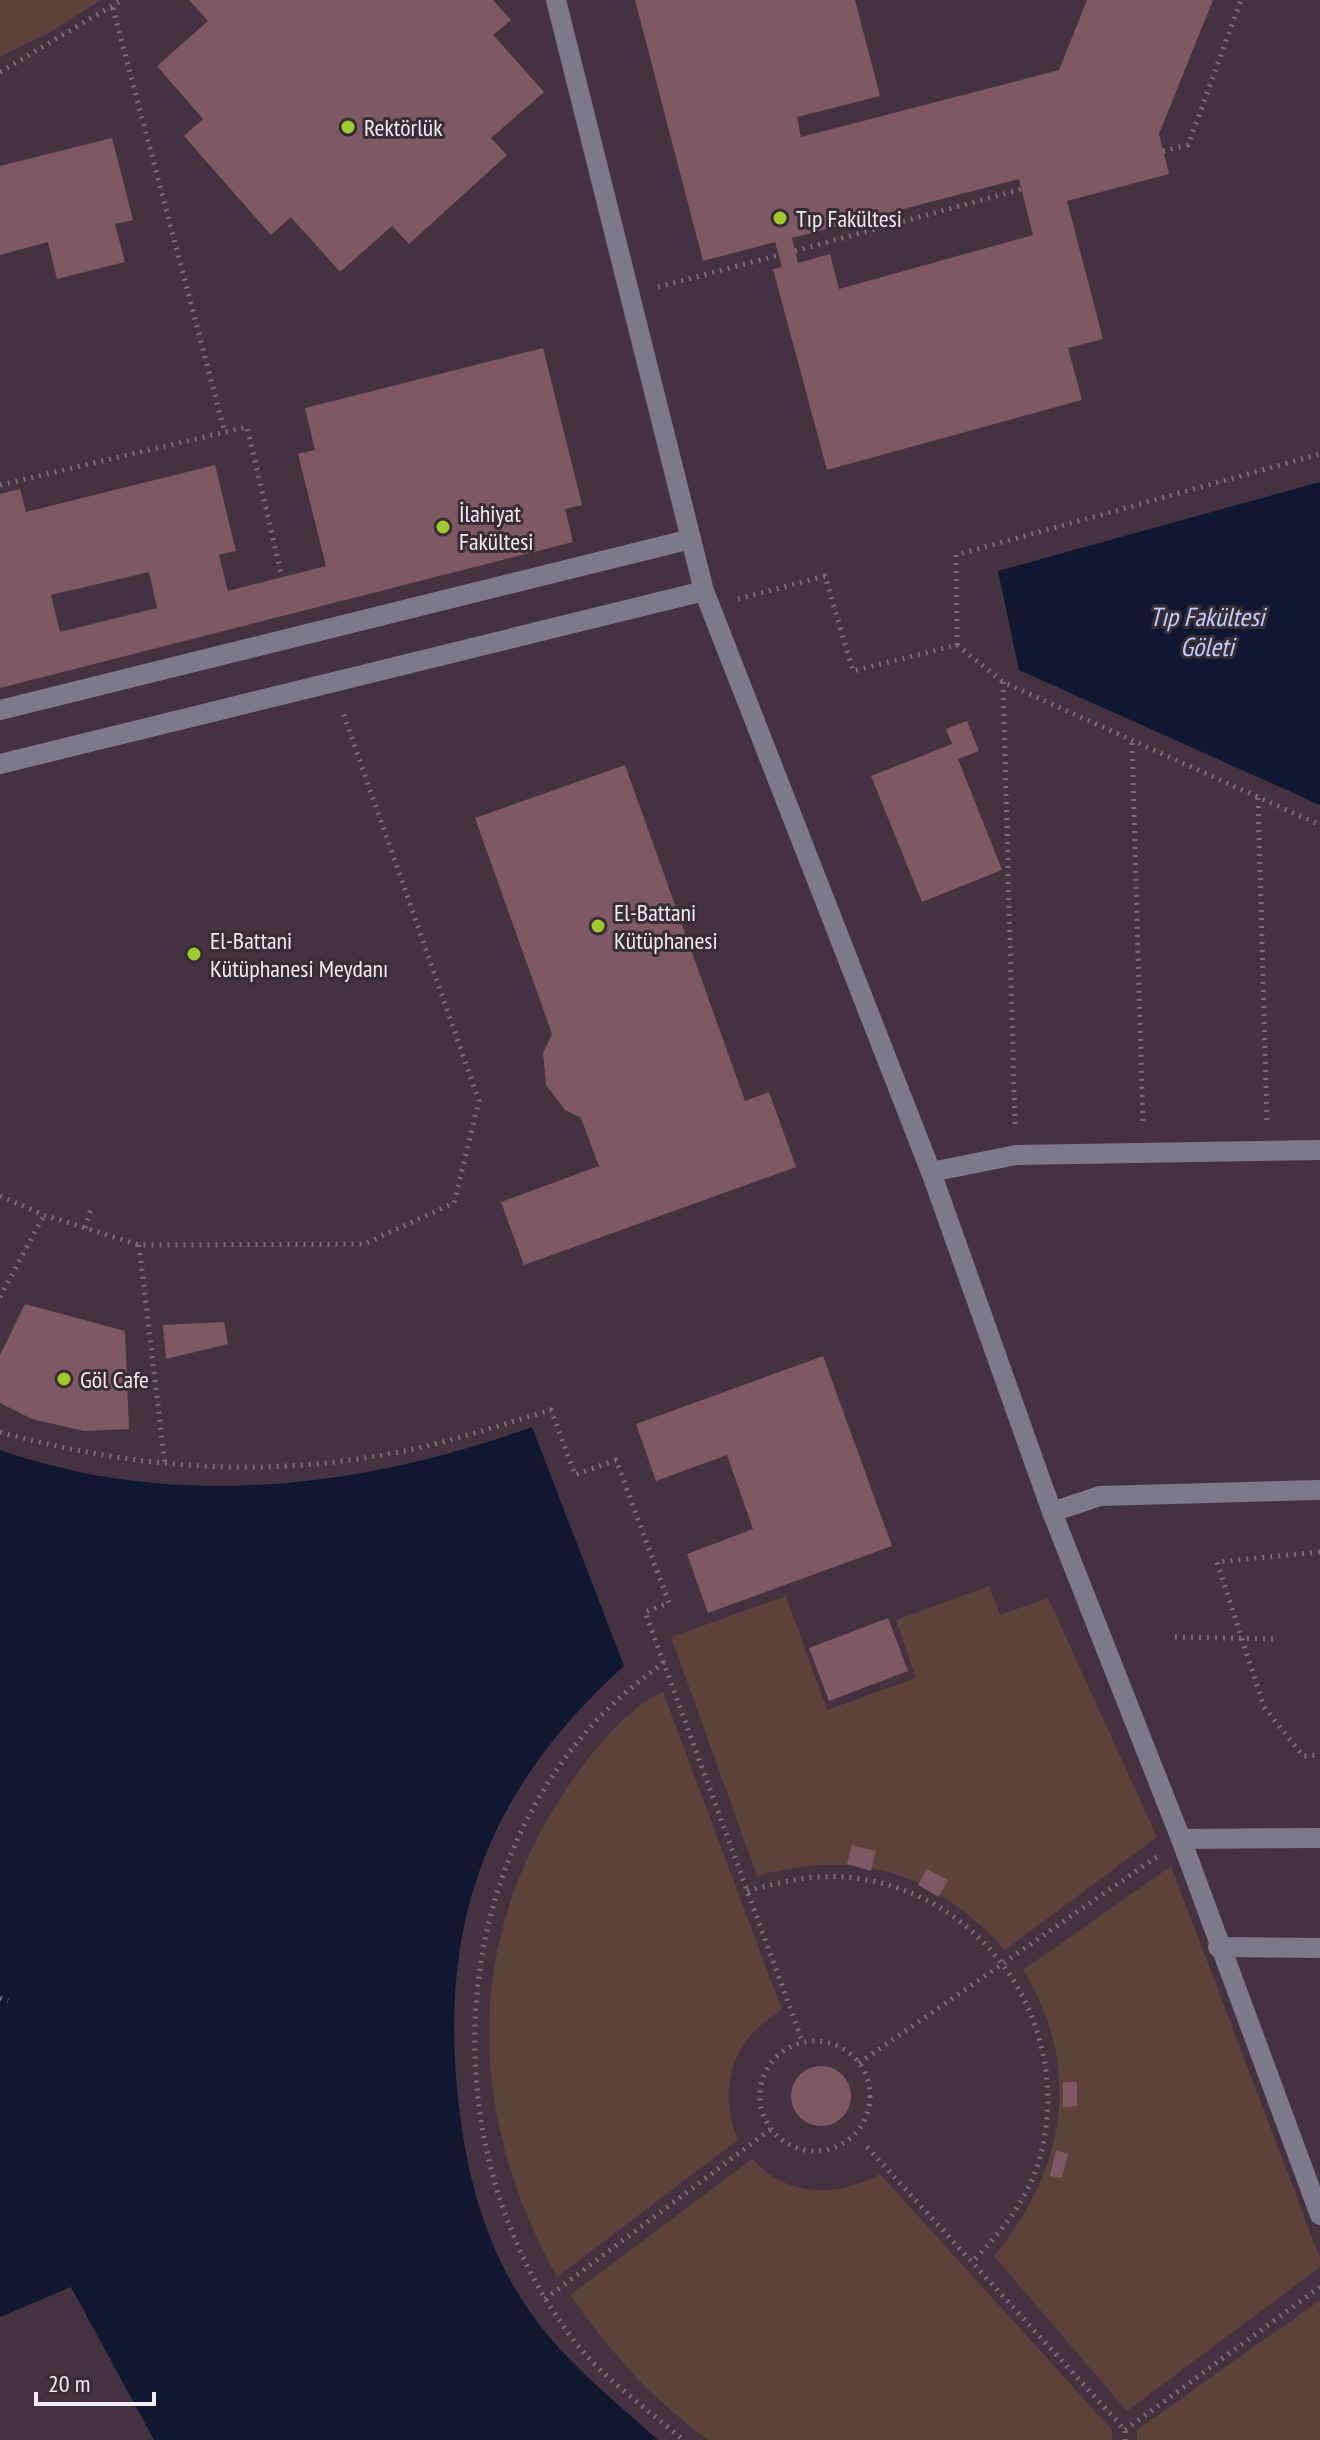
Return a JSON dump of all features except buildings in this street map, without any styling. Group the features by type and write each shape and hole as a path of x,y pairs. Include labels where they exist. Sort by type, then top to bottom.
{"street":[{"path":"556,0 707,599 931,1172 1052,1512 1181,1839 1218,1947 1320,2215"},
{"path":"0,710 691,539"},
{"path":"0,764 707,599"},
{"path":"931,1172 1016,1155 1320,1150"},
{"path":"1052,1512 1100,1496 1320,1490"},
{"path":"1181,1839 1320,1838"},
{"path":"1218,1947 1320,1948"}],"path":[{"path":"0,72 122,0"},
{"path":"1163,151 1188,145 1241,0"},
{"path":"113,8 225,433"},
{"path":"795,251 1022,189"},
{"path":"630,295 779,255"},
{"path":"0,485 247,427 282,577"},
{"path":"957,645 956,555 1320,454"},
{"path":"707,599 825,576 853,671 957,645"},
{"path":"957,645 1003,682 1132,743 1320,825"},
{"path":"1003,682 1016,1155"},
{"path":"0,1196 44,1215 139,1245 364,1244 454,1203 479,1101 339,702"},
{"path":"1132,743 1143,1153"},
{"path":"1258,798 1268,1151"},
{"path":"85,1228 92,1205"},
{"path":"0,1297 44,1215"},
{"path":"139,1245 165,1465"},
{"path":"0,1432 64,1450 165,1465 270,1468 338,1462 407,1451 551,1410 575,1475 616,1460 669,1603 645,1612 803,2043"},
{"path":"1320,1552 1217,1562 1264,1707 1303,1756 1320,1755"},
{"path":"1175,1637 1276,1639"},
{"path":"664,1662 616,1701 553,1778 507,1866 480,1962 473,2062 480,2126 503,2214 545,2299 581,2350 683,2440"},
{"path":"859,2063 1181,1839"},
{"path":"747,1891 792,1879 826,1876 895,1886 955,1917 982,1938 1005,1964 1037,2027 1047,2086 1045,2134 1036,2168 1022,2201 1002,2231 972,2262"},
{"path":"0,1998 8,2001"},
{"path":"803,2043 829,2043 846,2050 859,2063 867,2079 870,2096 867,2113 848,2141 832,2149 802,2150 788,2145 771,2129 760,2106 760,2087 766,2070 777,2055 803,2043"},
{"path":"545,2299 771,2129"},
{"path":"867,2147 1125,2430 1125,2440"},
{"path":"1125,2430 1320,2287"}],"shaded area":[{"path":"0,0 1320,0 1320,2440 0,2440"},
{"path":"0,0 101,0 47,34 0,57"},
{"path":"989,1586 1000,1615 1048,1598 1157,1837 1005,1950 951,1902 893,1873 829,1865 757,1876 671,1637 786,1596 827,1710 916,1678 896,1620"},
{"path":"663,1692 782,2010 751,2035 733,2066 729,2101 738,2140 557,2277 527,2216 506,2154 493,2091 489,2029 494,1967 509,1905 534,1844 569,1785 599,1745 623,1720"},
{"path":"1171,1866 1320,2258 1320,2267 1127,2411 994,2256 1037,2189 1050,2154 1058,2118 1059,2081 1054,2044 1042,2007 1023,1970"},
{"path":"752,2159 780,2181 813,2190 847,2187 880,2174 1112,2430 1112,2440 708,2440 668,2408 633,2374 570,2295"},
{"path":"1320,2300 1320,2440 1137,2440 1137,2430"}],"water":[{"name":"Tıp Fakültesi Göleti","path":"1320,482 1320,805 1019,670 998,571"},
{"path":"532,1427 624,1666 576,1714 536,1763 504,1814 480,1868 464,1924 456,1984 454,2047 460,2115 469,2167 483,2218 516,2290 559,2347 658,2440 154,2440 71,2287 0,2317 0,1450 66,1469 133,1481 200,1486 268,1484 335,1477 402,1465"}],"place":[{"name":"Rektörlük","path":"348,127"},
{"name":"Tıp Fakültesi","path":"780,218"},
{"name":"İlahiyat Fakültesi","path":"443,527"},
{"name":"El-Battani Kütüphanesi","path":"598,926"},
{"name":"El-Battani Kütüphanesi Meydanı","path":"194,954"},
{"name":"Göl Cafe","path":"64,1379"}]}
